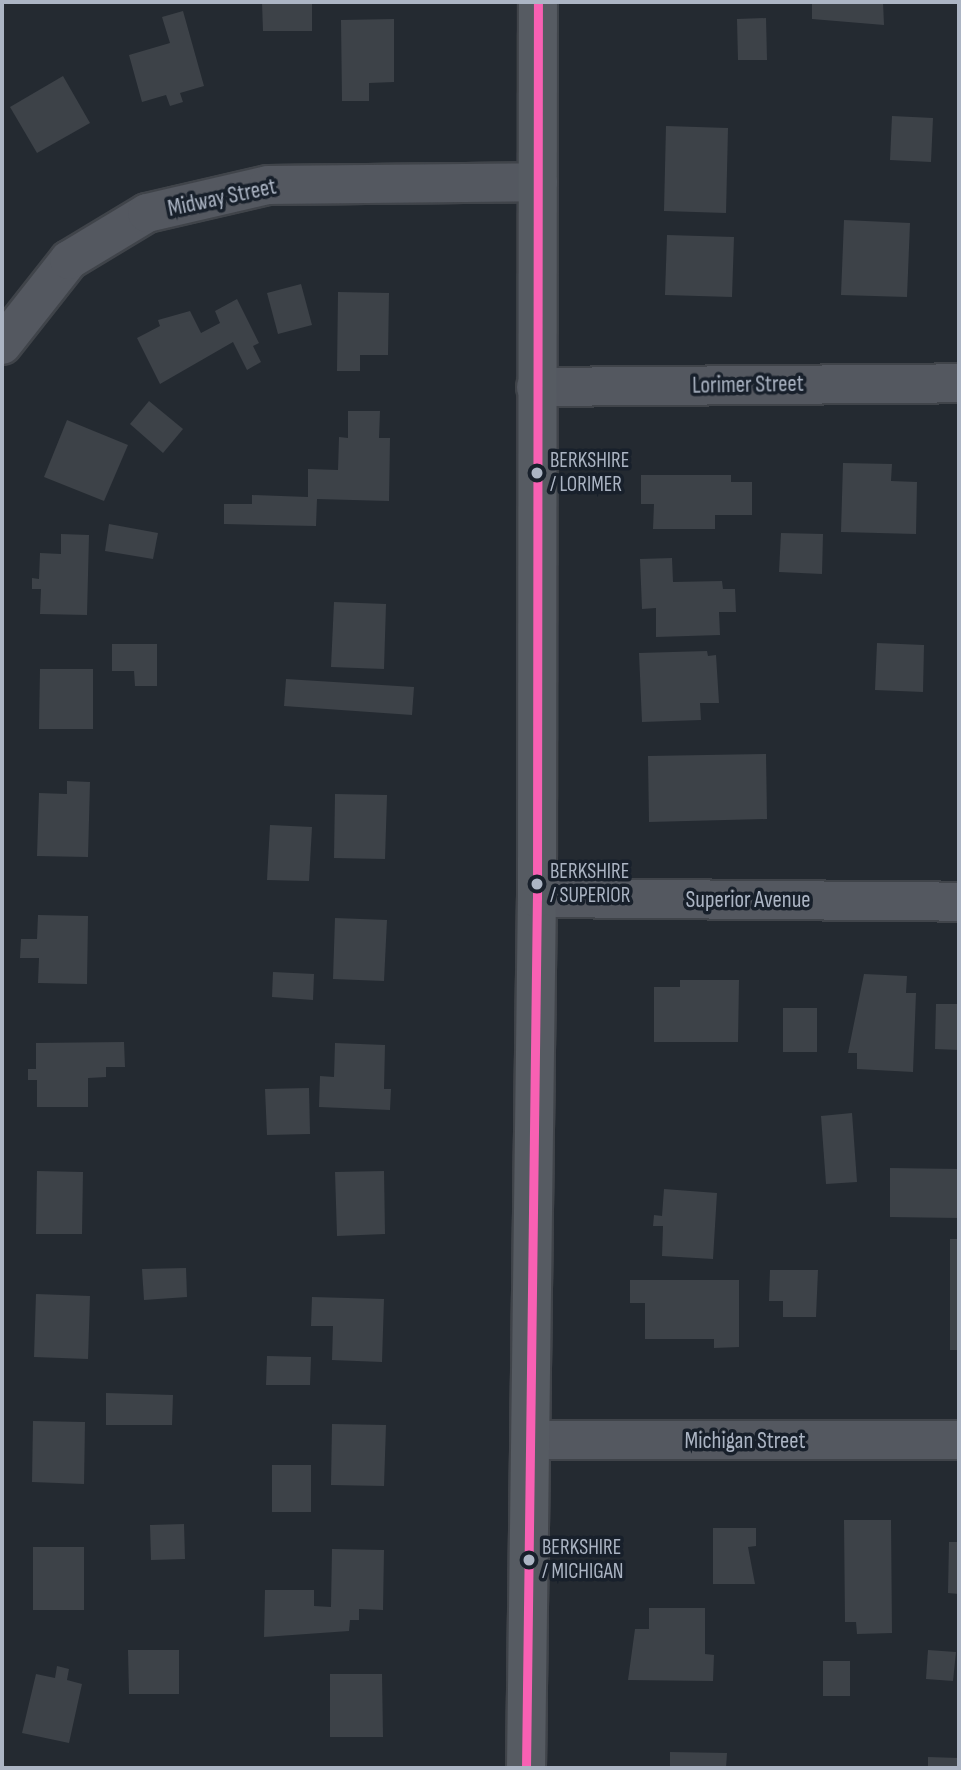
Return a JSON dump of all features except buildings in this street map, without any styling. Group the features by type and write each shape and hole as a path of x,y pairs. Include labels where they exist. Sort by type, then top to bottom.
{"main road":[{"path":"526,1768 537,898 538,2"}],"street":[{"name":"Midway Street","path":"2,345 69,260 147,214 268,185 538,182"},
{"name":"Lorimer Street","path":"536,387 959,383"},
{"name":"Superior Avenue","path":"537,898 959,902"},
{"name":"Michigan Street","path":"532,1440 959,1440"}],"transit line":[{"path":"526,1768 537,898 538,2"}],"place":[{"name":"BERKSHIRE / LORIMER","path":"537,473"},
{"name":"BERKSHIRE / SUPERIOR","path":"537,884"},
{"name":"BERKSHIRE / MICHIGAN","path":"529,1560"}]}
